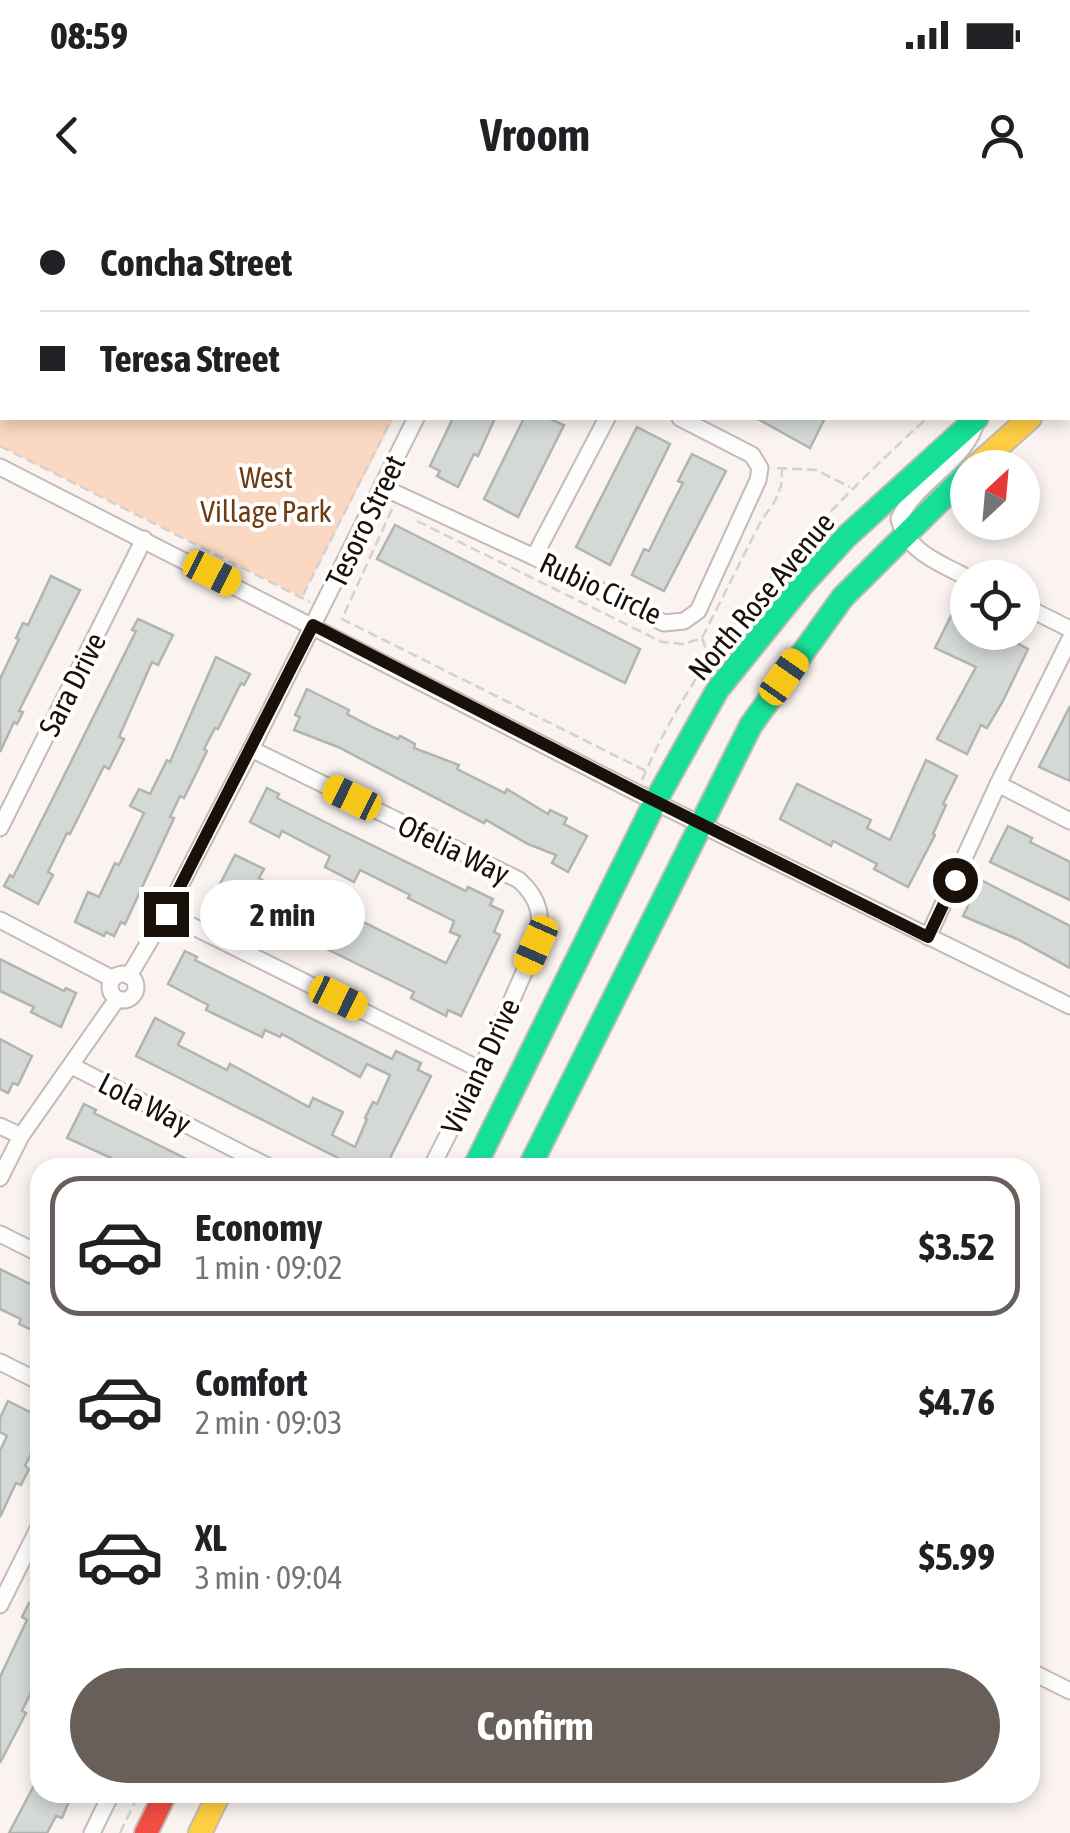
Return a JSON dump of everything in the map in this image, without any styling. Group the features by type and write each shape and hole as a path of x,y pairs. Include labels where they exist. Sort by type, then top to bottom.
{"main road":[{"name":"North Rose Avenue","path":"479,1158 655,802 718,689 802,585 846,538 975,420"},
{"path":"994,450 1028,420"},
{"path":"534,1158 751,726 843,597 950,491"},
{"path":"146,1833 161,1803"},
{"path":"200,1833 215,1803"}],"street":[{"name":"Tesoro Street","path":"121,978 166,914 415,420"},
{"path":"534,557 606,420"},
{"path":"684,420 752,455 760,468"},
{"path":"950,569 925,556 903,534 899,519 919,489 973,438 977,420"},
{"path":"0,467 655,802 1070,1006"},
{"name":"Rubio Circle","path":"382,487 664,623 684,621 698,611 760,468"},
{"name":"Sara Drive","path":"0,828 144,539"},
{"path":"1040,614 1070,629"},
{"path":"928,937 1070,639"},
{"name":"Ofelia Way","path":"251,749 520,880 539,907"},
{"path":"998,784 1070,820"},
{"name":"Viviana Drive","path":"436,1158 481,1070 536,945 542,924 539,907"},
{"path":"166,914 481,1070"},
{"path":"0,920 136,983 135,994 127,1000 117,999"},
{"path":"117,999 110,988 121,978"},
{"path":"0,1178 21,1136 117,999"},
{"name":"Lola Way","path":"72,1066 251,1158"},
{"path":"0,1126 21,1136"},
{"path":"0,1234 30,1249"},
{"path":"0,1362 30,1377"},
{"path":"0,1605 30,1544"},
{"path":"1040,1676 1070,1691"},
{"path":"92,1833 107,1803"}],"path":[{"path":"302,597 391,420"},
{"path":"0,446 646,771"},
{"path":"760,468 816,470 851,488"},
{"path":"408,517 662,642 684,644 702,638 774,501 781,486 782,468"},
{"path":"342,619 391,508"},
{"path":"702,638 710,658"},
{"path":"120,1833 135,1803"}],"green space":[{"name":"West Village Park","path":"0,420 393,420 302,597 0,446"}],"building":[{"path":"452,420 494,420 458,487 437,476 440,471 430,466"},
{"path":"523,420 553,420 564,425 518,517 484,499"},
{"path":"760,420 824,420 810,448"},
{"path":"637,427 670,444 610,565 576,547"},
{"path":"692,454 726,471 664,591 632,575 644,549 649,551 683,483 678,481"},
{"path":"395,525 640,649 625,683 377,559"},
{"path":"51,576 80,590 0,752 0,679 23,623 28,625"},
{"path":"950,618 950,650 1028,650 1003,701 987,728 981,725 967,754 937,739 976,667 935,648"},
{"path":"138,619 173,635 158,665 152,662 119,737 124,739 109,769 104,766 70,834 67,833 38,904 4,886 10,875 13,877 50,804 136,631 132,630"},
{"path":"216,657 250,674 244,685 241,683 218,729 215,728 184,798 180,796 170,817 174,818 125,924 121,922 114,936 106,932 104,936 75,922 88,892 99,897 115,863 119,865 144,813 130,806 139,789 150,794 167,760 170,762"},
{"path":"307,689 374,728 415,744 414,748 459,765 457,769 505,793 507,789 548,814 550,810 567,818 564,824 587,836 568,872 552,863 556,855 486,820 484,823 338,747 294,730 300,717 295,715"},
{"path":"1070,706 1070,781 1039,767"},
{"path":"926,760 957,776 943,804 946,805 935,835 908,887 874,869 877,864 833,841 831,846 780,819 797,784 871,820 867,828 890,840"},
{"path":"267,788 279,794 277,798 343,831 466,891 468,887 493,899 490,905 503,911 494,932 500,935 461,1016 448,1010 446,1016 411,998 414,992 215,894 235,855 264,869 259,878 346,926 351,916 446,963 460,936 450,932 454,921 408,898 410,895 360,870 354,882 325,867 330,856 282,831 279,837 250,822"},
{"path":"1008,826 1070,862 1070,900 990,862"},
{"path":"981,880 1070,926 1070,968 963,916"},
{"path":"185,951 197,957 195,960 392,1059 396,1051 421,1063 418,1070 431,1076 390,1158 338,1158 136,1056 155,1018 184,1033 178,1045 227,1070 230,1064 309,1107 313,1098 343,1112 332,1135 355,1147 365,1118 373,1102 377,1104 390,1075 367,1064 360,1077 282,1034 280,1037 265,1030 262,1037 206,1010 208,1005 168,984"},
{"path":"0,959 64,991 66,988 76,993 61,1027 31,1012 34,1007 0,991"},
{"path":"0,1039 32,1056 18,1085 13,1083 8,1093 0,1089"},
{"path":"84,1104 96,1110 94,1113 185,1158 111,1158 67,1138"},
{"path":"0,1269 30,1284 30,1329 19,1324 21,1319 0,1309"},
{"path":"8,1401 30,1412 30,1456 25,1466 29,1469 21,1485 16,1483 0,1517 0,1451 7,1436 0,1432 0,1418"},
{"path":"29,1603 30,1694 22,1711 26,1713 0,1763 0,1677 27,1620 22,1617"},
{"path":"30,1793 30,1803 68,1803 62,1818 56,1816 47,1833 9,1833"}],"traffic: fast":[{"path":"479,1158 655,802 718,689 846,537 975,420"},
{"path":"534,1158 751,725 843,597 950,491"}],"traffic: slow":[{"path":"994,450 1028,420"},
{"path":"200,1833 215,1803"}],"traffic: jam":[{"path":"146,1833 161,1803"}],"route":[{"path":"166,914 313,625 928,937 955,880"}]}
